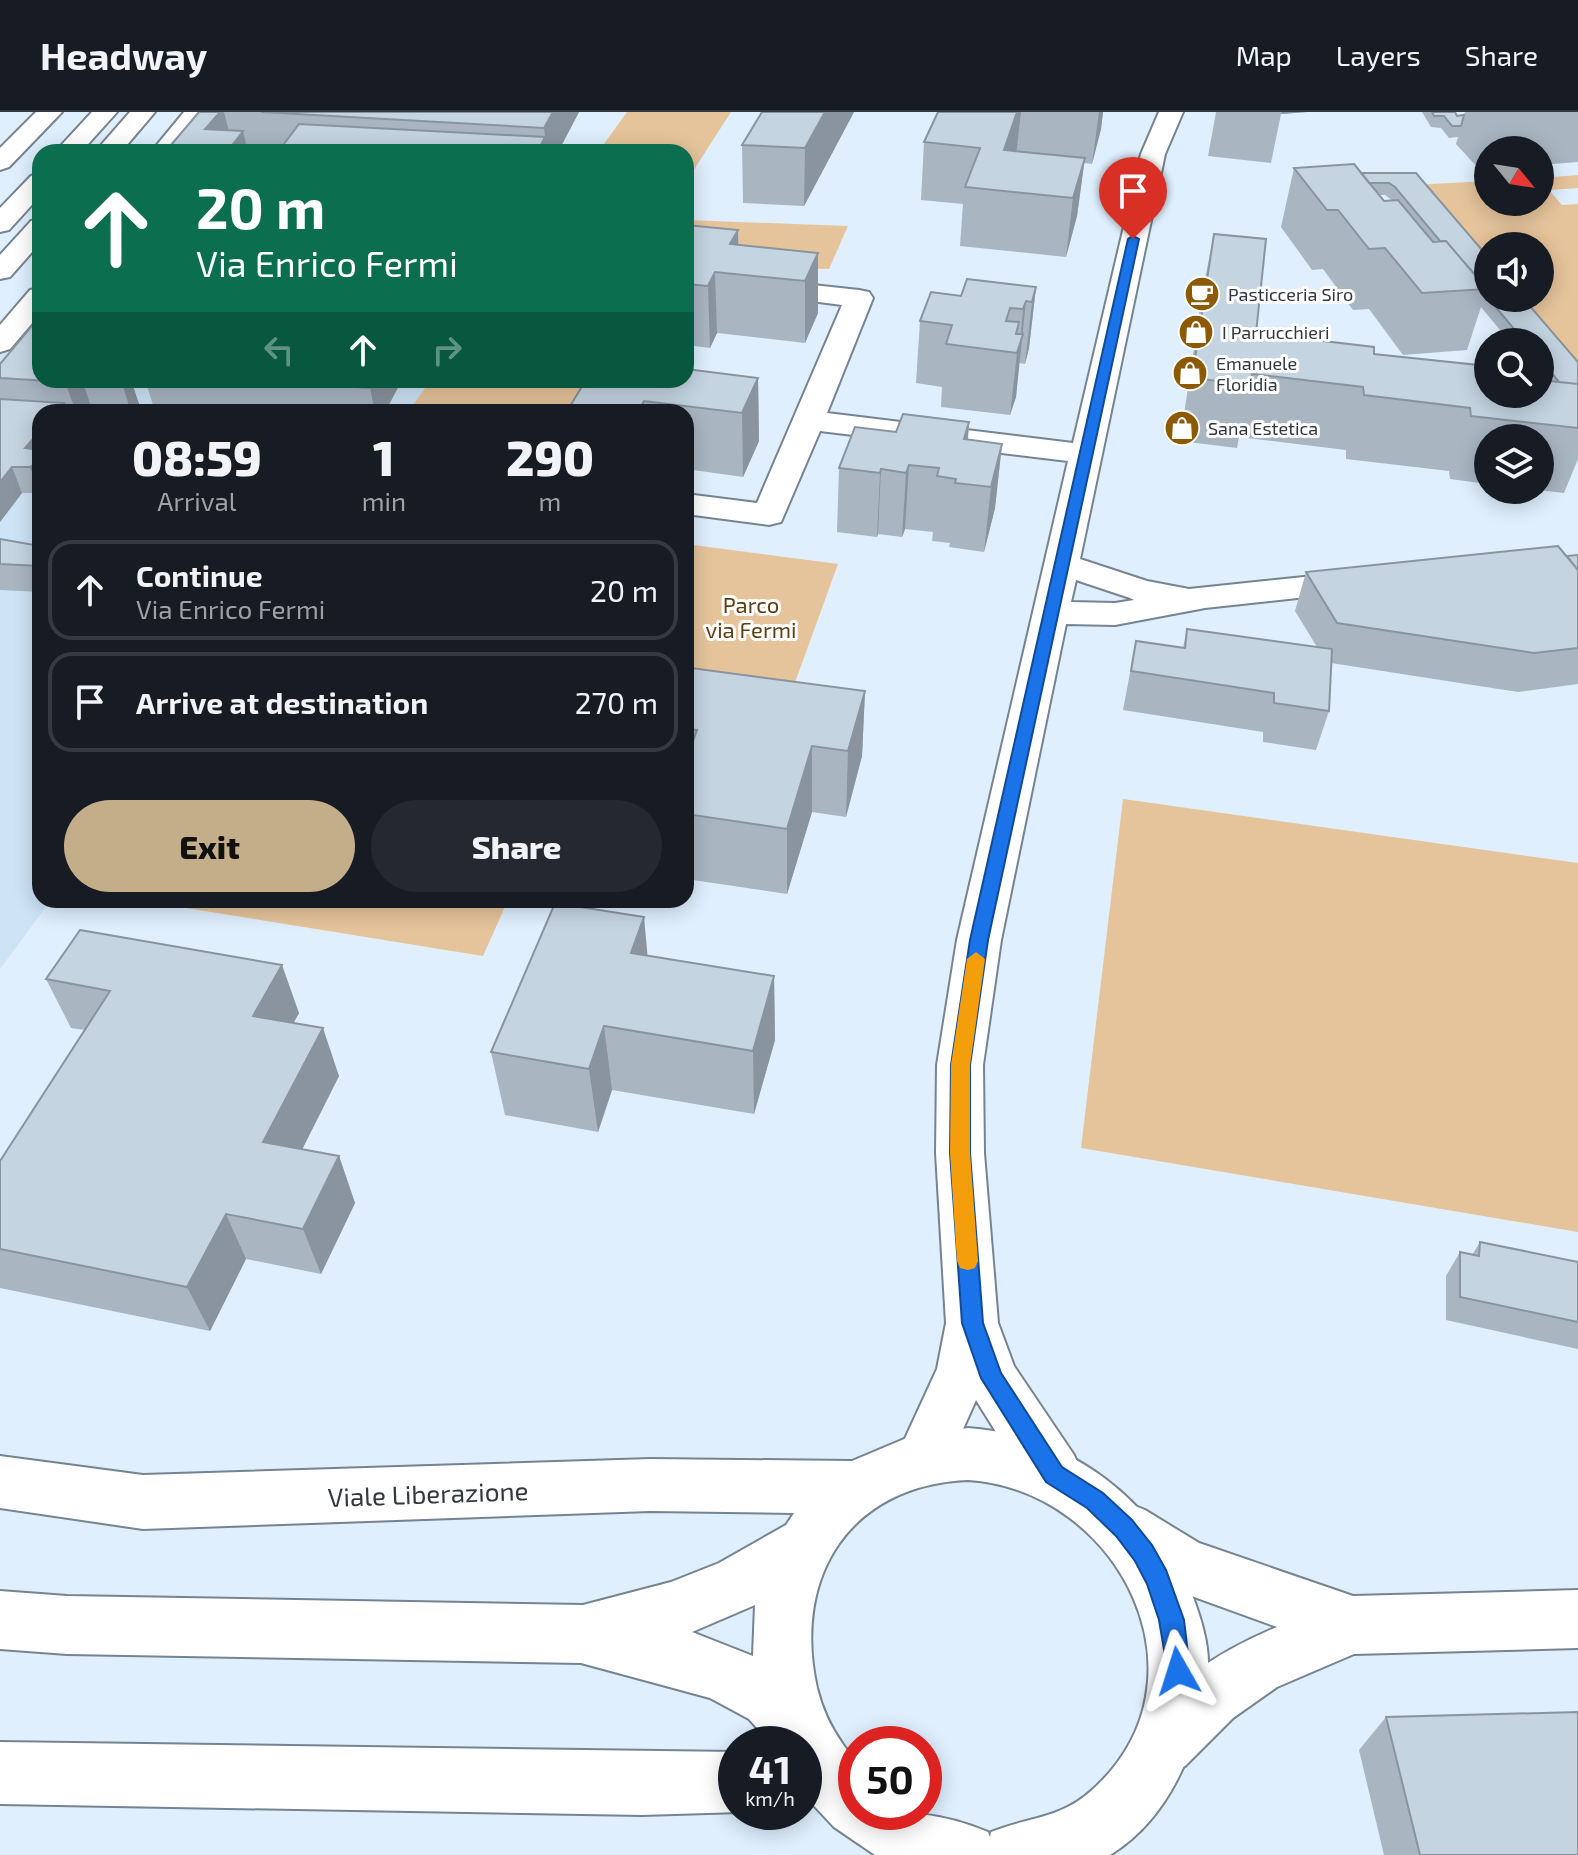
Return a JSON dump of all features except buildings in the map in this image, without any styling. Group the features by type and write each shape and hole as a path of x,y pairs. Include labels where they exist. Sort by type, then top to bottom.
{"street":[{"path":"0,162 50,112"},
{"path":"75,144 105,112"},
{"path":"114,144 143,112"},
{"path":"170,144 197,112"},
{"path":"923,1458 963,1369 972,1323 960,1153 960,1065 979,940 1153,154 1171,112"},
{"path":"1140,120 1153,154"},
{"path":"0,224 32,190"},
{"path":"0,271 32,236"},
{"path":"694,505 769,515 859,298 727,283"},
{"path":"0,343 32,305"},
{"path":"809,420 1087,454"},
{"path":"1062,564 1142,591 1205,597"},
{"path":"1051,613 1115,614 1205,597 1392,578"},
{"path":"972,1323 992,1378 1054,1474"},
{"path":"832,1783 784,1681 781,1635 786,1591 805,1545 818,1526 857,1487 885,1471 923,1458 977,1455 1009,1458 1054,1474 1095,1500 1124,1528 1184,1566 1353,1625 1578,1619"},
{"name":"Viale Liberazione","path":"0,1482 143,1502 650,1485 857,1487"},
{"path":"1014,1855 1053,1848 1077,1839 1106,1820 1126,1802 1149,1772 1163,1744 1178,1687 1178,1654 1172,1620 1157,1578 1124,1528"},
{"path":"581,1634 698,1601 738,1584 805,1545"},
{"path":"0,1620 67,1625 581,1634 663,1653 722,1672 772,1700 832,1783 898,1834 965,1855"},
{"path":"1163,1744 1212,1697 1256,1666 1353,1625"},
{"path":"0,1773 718,1783"}],"shaded area":[{"path":"32,315 32,388 425,388 414,404 32,404 32,908 45,908 0,969 0,353"}],"green space":[{"path":"627,112 731,112 694,170 694,144 604,144"},
{"path":"1578,175 1578,188 1554,190 1554,177"},
{"path":"1474,182 1474,216 1554,216 1554,196 1562,205 1578,204 1578,381 1554,353 1554,328 1533,328 1520,312 1554,312 1554,232 1474,232 1474,257 1413,185"},
{"path":"694,220 848,226 829,269 694,266"},
{"path":"425,388 581,388 577,404 414,404"},
{"name":"Parco via Fermi","path":"694,545 838,564 777,732 694,720"},
{"path":"1123,799 1578,863 1578,1232 1081,1148"},
{"path":"186,908 504,908 483,956"}],"slow traffic":[{"path":"968,1261 960,1153 960,1065 976,959"}],"place":[{"name":"Pasticceria Siro","path":"1202,294"},
{"name":"I Parrucchieri","path":"1196,332"},
{"name":"Emanuele Floridia","path":"1190,373"},
{"name":"Sana Estetica","path":"1182,428"}],"route":[{"path":"1133,239 979,940 960,1065 960,1153 972,1323 992,1378 1016,1420 1054,1474 1111,1514 1143,1553 1157,1578 1172,1620 1178,1671"}]}
